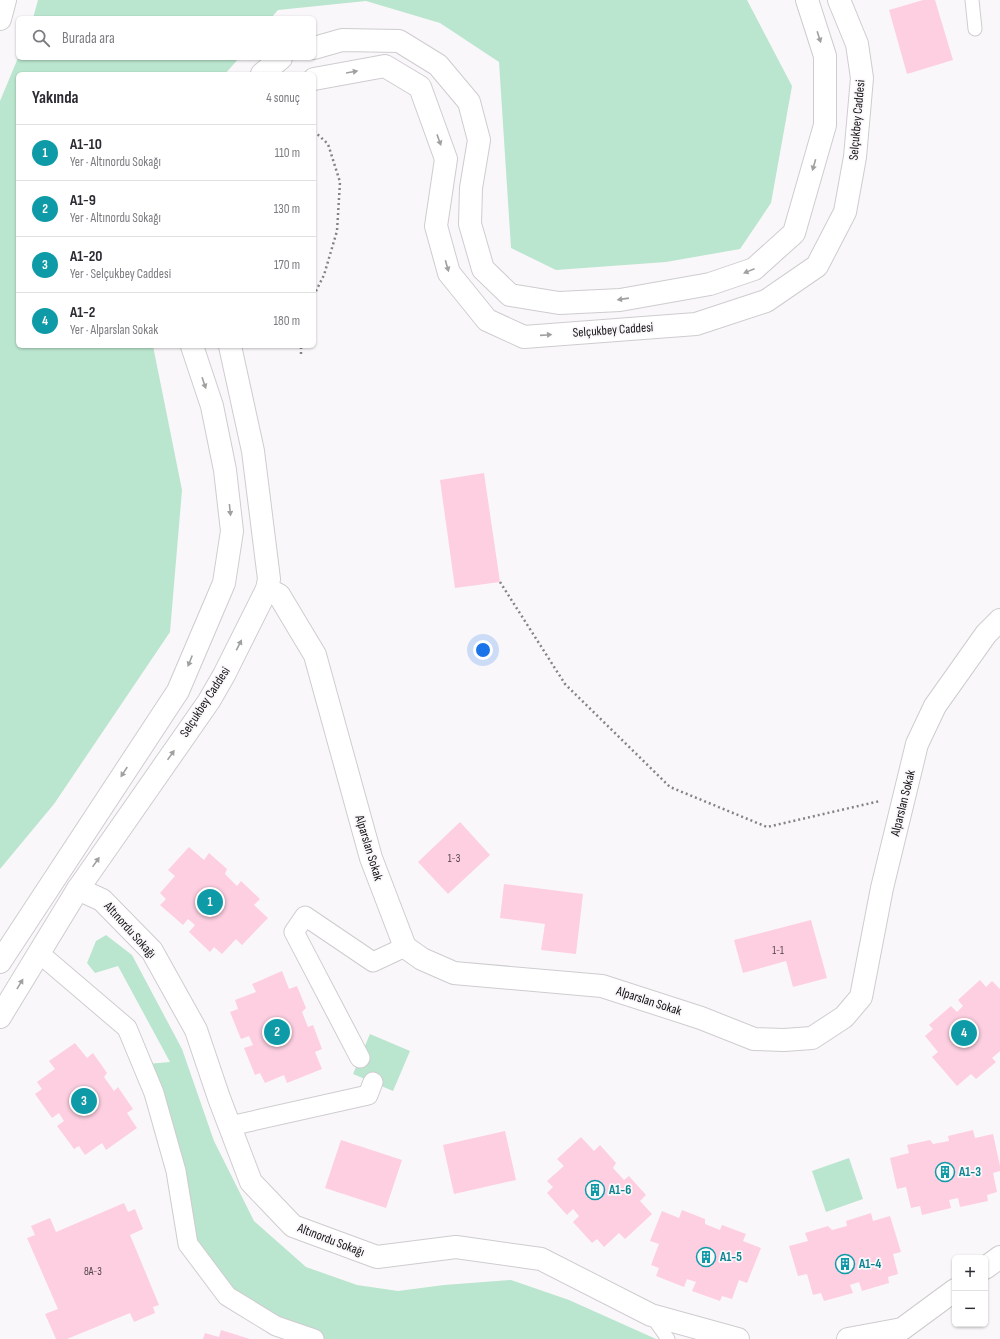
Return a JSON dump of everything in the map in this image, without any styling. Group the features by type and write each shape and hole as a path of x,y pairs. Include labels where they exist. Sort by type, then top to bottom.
{"street":[{"path":"0,19 5,0"},
{"path":"316,47 342,40 399,41 438,65 469,102 479,140 471,188 470,224 483,269 510,295 559,303 620,300 710,284 754,269 794,233 825,126 825,56 807,0"},
{"name":"Selçukbey Caddesi","path":"316,79 385,66 420,87 446,159 436,226 449,273 487,320 524,337 696,324 766,301 817,266 845,212 855,157 862,78 857,44 839,0"},
{"path":"264,72 279,60"},
{"path":"0,962 178,691 224,583 232,531 225,470 212,406 193,348"},
{"name":"Selçukbey Caddesi","path":"0,1018 78,889 208,701 224,675 267,589 269,579 253,451 230,348"},
{"name":"Alparslan Sokak","path":"267,589 278,595 315,655 371,858 405,947 422,959 454,973 602,986 701,1018 754,1039 784,1040 812,1038 844,1017 861,997 882,888 906,795 917,744 935,706 986,634 1000,620"},
{"name":"Altınordu Sokağı","path":"78,889 102,900 152,951 196,1030 251,1182 293,1226 377,1257 456,1247 541,1259 651,1315 738,1339"},
{"path":"360,1058 294,932 305,916 373,962 405,947"},
{"path":"39,952 127,1028 154,1094 176,1171 188,1244 227,1296 276,1326 314,1339"},
{"path":"230,1126 368,1096 372,1082"},
{"path":"988,1266 1000,1257"},
{"path":"848,1339 902,1329 954,1291"}],"lane":[{"path":"972,0 975,29"},
{"path":"651,1315 668,1339"}],"path":[{"path":"316,133 328,144 340,182 337,231 324,275 316,291"},
{"path":"301,348 301,354"},
{"path":"500,582 565,684 670,787 766,826 906,795"}],"green space":[{"path":"38,0 747,0 792,86 771,203 740,249 666,262 556,270 511,248 499,62 440,23 366,1 278,10 273,16 34,16"},
{"path":"17,60 237,60 227,72 16,72 16,348 153,348 182,490 170,632 54,804 0,869 0,101"},
{"path":"106,935 132,955 182,1049 214,1141 254,1221 306,1267 357,1285 398,1291 444,1285 511,1280 569,1300 656,1339 314,1339 227,1296 190,1246 147,1064 170,1062 118,966 95,973 87,963 96,941"},
{"path":"370,1034 410,1051 393,1091 353,1074"},
{"path":"849,1158 863,1199 826,1212 812,1171"}],"building":[{"path":"923,0 935,0 953,60 907,74 889,10"},
{"path":"484,473 500,582 455,588 440,480"},
{"path":"460,822 490,855 448,894 418,862"},
{"path":"189,847 204,860 209,853 227,869 225,874 237,886 241,881 260,899 254,905 268,918 242,945 236,939 222,954 214,947 210,952 189,932 195,925 188,919 183,925 160,905 166,899 160,893 175,876 168,870"},
{"path":"504,884 583,894 576,954 541,950 545,924 500,918"},
{"path":"811,920 827,978 793,987 786,961 743,973 734,940"},
{"path":"282,971 289,989 297,986 306,1008 302,1012 308,1027 313,1025 322,1049 315,1052 322,1069 287,1083 284,1075 265,1083 260,1073 255,1075 244,1048 253,1045 249,1036 241,1039 230,1012 238,1009 235,1000 256,992 252,984"},
{"path":"980,980 986,987 992,981 1000,989 1000,1051 992,1058 996,1062 976,1079 971,1074 957,1086 932,1057 938,1052 925,1036 933,1029 929,1025 951,1006 957,1012 963,1006 958,1000"},
{"path":"75,1043 87,1058 93,1053 107,1073 104,1077 114,1091 118,1087 133,1109 127,1113 137,1128 106,1150 102,1143 85,1155 79,1146 74,1149 57,1126 64,1121 59,1113 52,1118 35,1094 42,1089 37,1082 55,1069 49,1061"},
{"name":"A1-3","path":"973,1130 975,1138 993,1134 1000,1166 1000,1171 993,1173 997,1192 987,1195 988,1201 960,1207 958,1198 949,1200 951,1208 922,1215 920,1206 911,1208 906,1187 897,1189 890,1158 909,1153 907,1145 930,1140 933,1144 949,1141 948,1136"},
{"path":"505,1131 516,1180 454,1194 443,1145"},
{"name":"A1-6","path":"581,1137 594,1151 600,1145 616,1163 613,1168 624,1180 629,1176 646,1195 640,1201 652,1214 625,1239 619,1233 604,1247 597,1239 592,1243 573,1222 579,1216 573,1209 567,1215 547,1193 553,1187 547,1181 564,1166 557,1159"},
{"path":"341,1140 402,1160 386,1208 325,1188"},
{"path":"124,1203 128,1212 135,1209 143,1229 130,1235 159,1305 153,1307 155,1313 134,1322 130,1313 67,1339 56,1339 45,1314 58,1309 27,1238 35,1235 31,1226 50,1218 56,1232"},
{"name":"A1-5","path":"682,1210 705,1219 705,1224 720,1230 722,1225 746,1234 743,1241 761,1248 747,1283 739,1280 732,1299 722,1296 720,1301 692,1291 696,1282 687,1279 684,1287 656,1276 659,1268 651,1265 659,1244 650,1241 662,1211 679,1218"},
{"name":"A1-4","path":"871,1213 873,1221 890,1216 901,1252 893,1254 898,1274 888,1277 889,1283 862,1291 859,1282 850,1285 853,1293 824,1301 821,1293 813,1295 807,1274 798,1276 789,1246 808,1241 805,1233 828,1226 832,1230 847,1226 846,1221"},
{"path":"221,1330 250,1339 203,1339 205,1333 219,1337"}],"place":[{"name":"A1-10","path":"210,902"},
{"name":"A1-9","path":"277,1032"},
{"name":"A1-2","path":"964,1033"},
{"name":"A1-20","path":"84,1101"},
{"name":"A1-3","path":"945,1172"},
{"name":"A1-6","path":"595,1190"},
{"name":"A1-5","path":"706,1257"},
{"name":"A1-4","path":"845,1264"}]}
